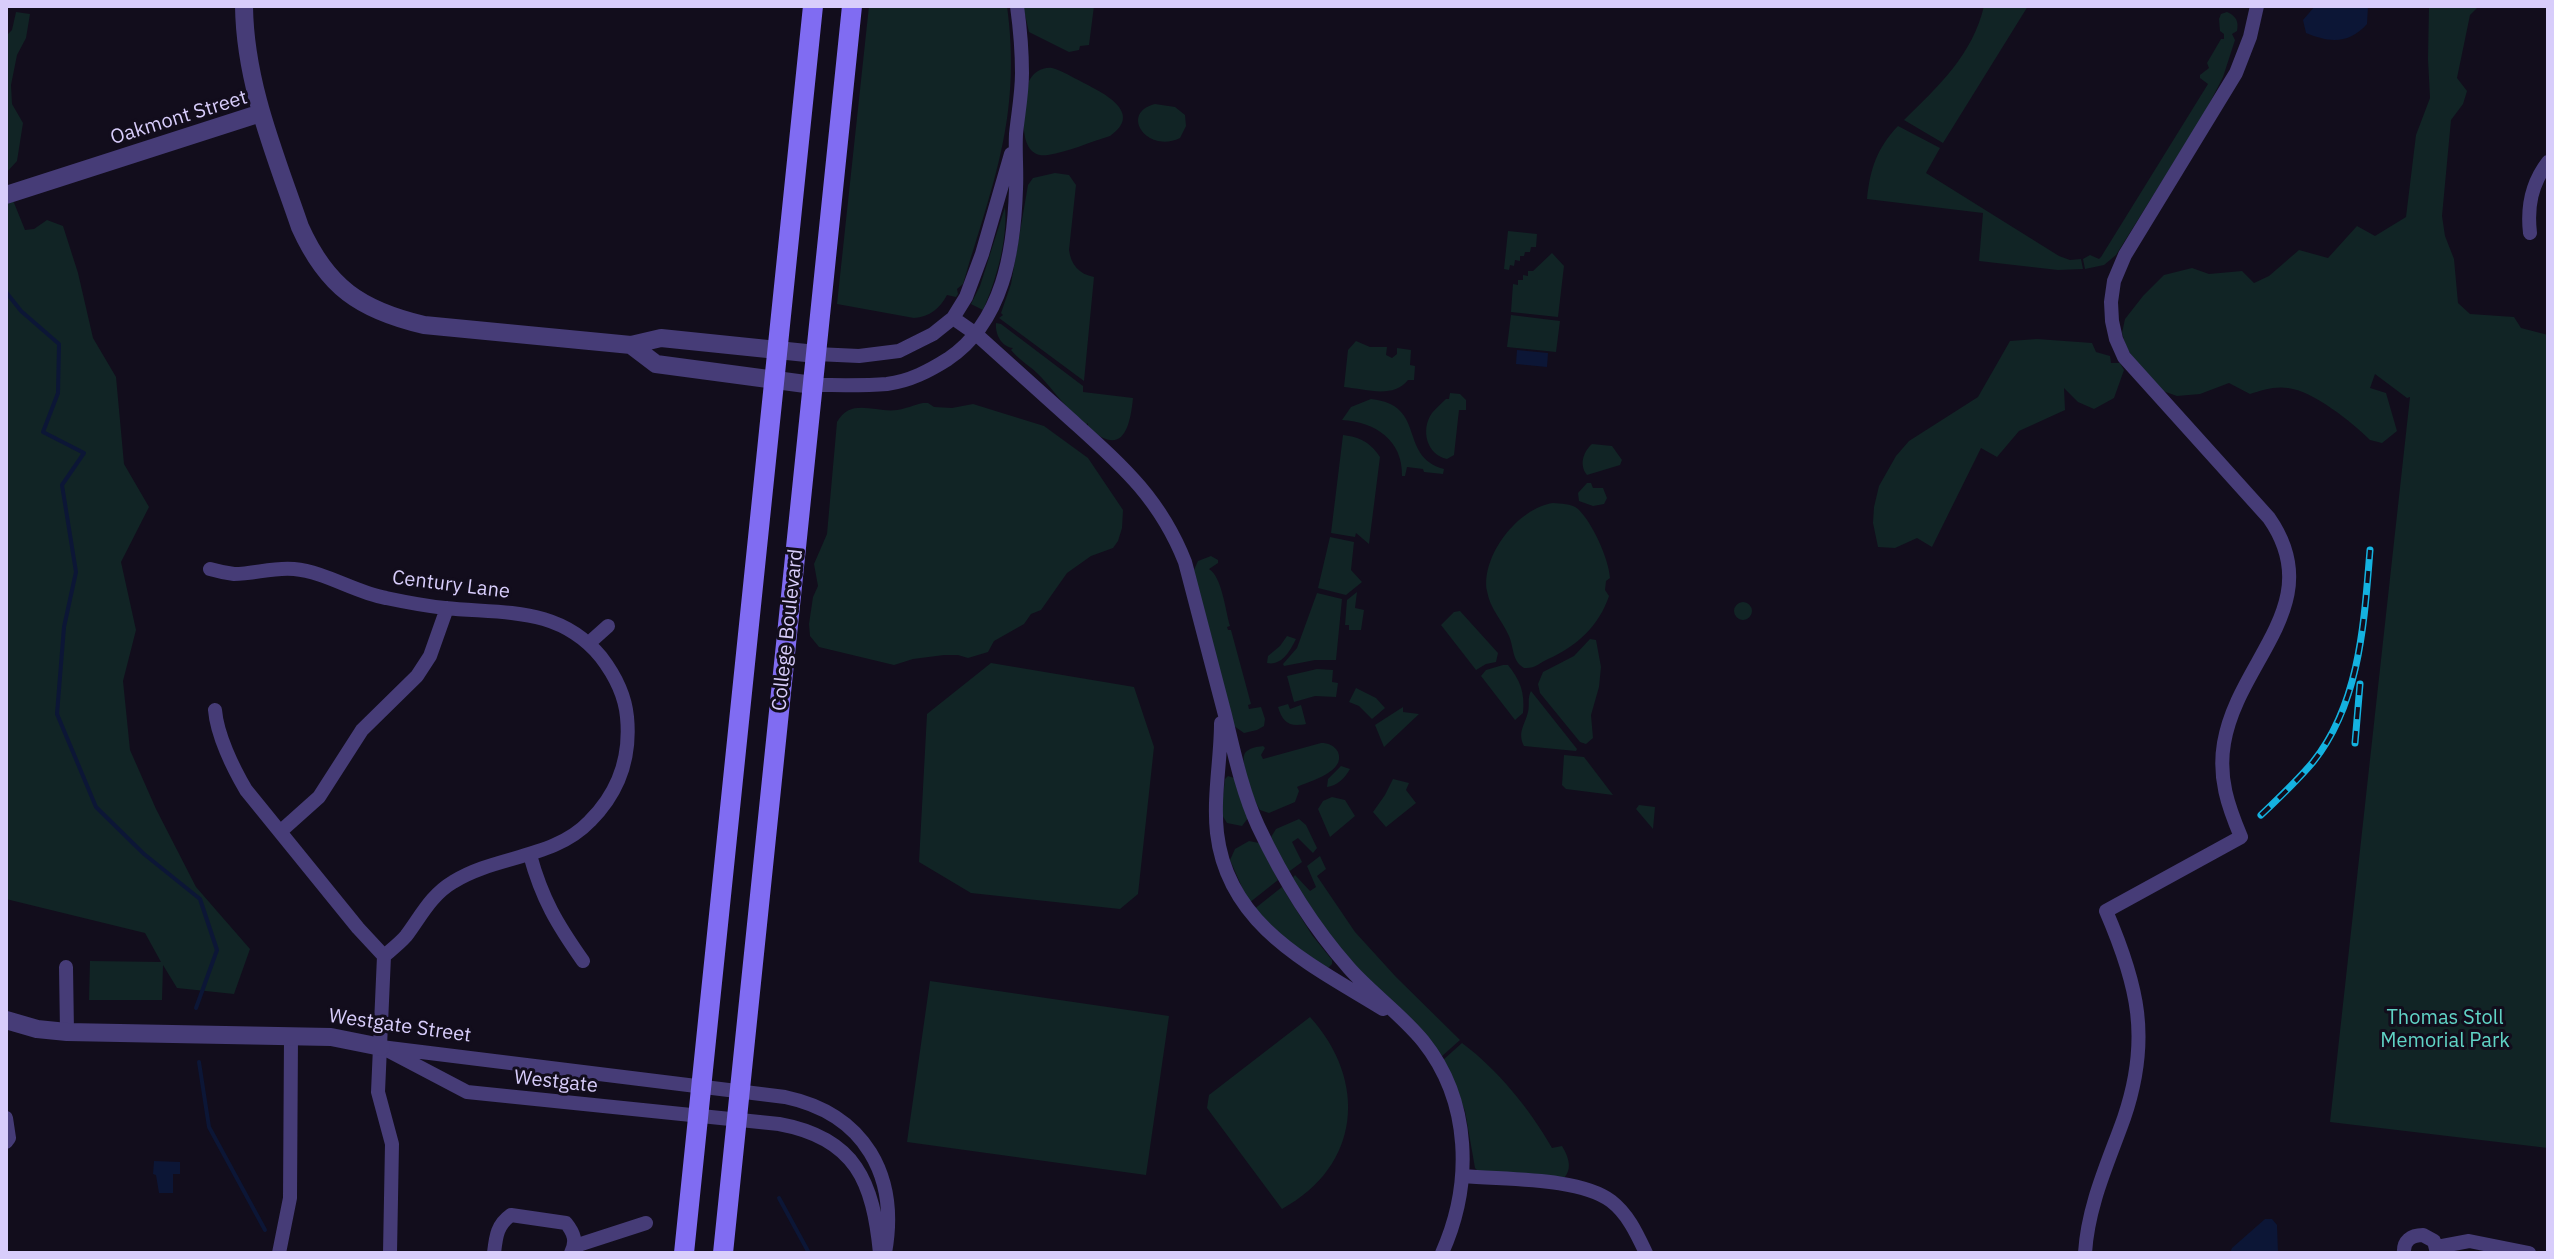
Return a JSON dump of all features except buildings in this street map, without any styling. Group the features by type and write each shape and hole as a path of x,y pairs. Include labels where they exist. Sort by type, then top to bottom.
{"main road":[{"name":"College Boulevard","path":"684,1253 813,6"},
{"name":"College Boulevard","path":"723,1253 852,6"}],"street":[{"path":"244,6 244,41 261,113"},
{"path":"813,385 887,384 913,378 956,353 976,334 991,310 1008,264 1016,191 1016,134 1022,74 1017,6"},
{"path":"2085,1253 2095,1196 2132,1091 2138,1049 2134,987 2106,911 2241,837 2226,802 2222,760 2224,742 2236,704 2285,608 2290,589 2288,554 2282,536 2135,371 2116,339 2112,321 2114,281 2125,255 2236,73 2250,37 2257,6"},
{"name":"Oakmont Street","path":"6,195 261,113 310,250 343,290 392,318 424,325 631,345 661,338 816,354"},
{"path":"816,354 859,356 899,351 933,334 953,318 966,297 982,254 1016,134"},
{"path":"2530,233 2528,212 2532,194 2548,162"},
{"path":"953,318 976,334 1113,457 1162,514 1185,562 1254,817 1295,895 1345,963 1423,1041 1450,1087 1459,1119 1464,1176 1458,1209 1442,1253"},
{"name":"Oakmont Street","path":"631,345 656,364 813,385"},
{"name":"Century Lane","path":"210,569 232,574 265,569 302,570 384,598 542,618 575,632 589,643 609,667 620,690 626,711 628,744 625,765 610,799 589,823 559,843 530,855 485,867 452,882 424,908 405,938 384,956"},
{"path":"281,831 319,797 362,730 417,676 430,656 447,608"},
{"path":"589,643 608,626"},
{"path":"1221,698 1217,833 1226,870 1240,898 1254,920 1298,958 1407,1023"},
{"path":"215,710 216,722 234,770 246,790 384,956 378,1092 392,1144 390,1253"},
{"path":"530,855 544,900 583,961"},
{"path":"66,967 67,1032"},
{"name":"Westgate Street","path":"6,1020 37,1029 67,1032 331,1037 381,1047 804,1101 841,1120 870,1150 880,1168 888,1198 889,1230 883,1253"},
{"path":"279,1253 290,1198 291,1037"},
{"name":"Westgate","path":"381,1047 467,1092 798,1128 829,1142 845,1154 859,1171 872,1199 883,1253"},
{"path":"6,1118 9,1138 6,1142"},
{"path":"1464,1176 1576,1186 1595,1191 1612,1202 1627,1218 1646,1253"},
{"path":"494,1253 498,1230 511,1215 566,1223 574,1232 573,1250 646,1223"},
{"path":"2404,1253 2406,1243 2416,1235 2429,1237 2437,1250 2469,1241 2529,1253"}],"green space":[{"path":"869,6 1007,6 1011,78 1008,111 987,205 963,284 957,289 958,294 956,297 947,295 934,311 914,318 837,304"},
{"path":"1023,6 1094,6 1089,45 1069,52 1029,32"},
{"path":"1984,6 2028,6 1943,143 1904,120 1953,69 1972,39"},
{"name":"Thomas Stoll Memorial Park","path":"2429,6 2479,6 2470,15 2457,78 2467,91 2463,104 2451,120 2442,216 2445,236 2454,259 2458,303 2470,314 2514,317 2521,328 2548,335 2548,1148 2330,1122 2410,397 2407,398 2375,374 2370,388 2386,393 2397,431 2382,443 2370,440 2332,408 2298,390 2278,388 2250,394 2229,383 2200,394 2177,396 2160,390 2126,347 2122,333 2125,319 2164,275 2192,268 2209,274 2242,271 2254,283 2269,276 2299,250 2328,258 2357,226 2375,236 2406,217 2416,135 2430,98"},
{"path":"16,12 30,14 11,85 12,104 23,123 17,161 6,173 6,36 12,30"},
{"path":"2227,12 2236,19 2237,31 2232,34 2235,40 2223,77 2205,112 2116,255 2104,265 2085,269 2083,259 2090,255 2101,257 2208,84 2200,75 2209,68 2207,63 2221,39 2224,39 2219,19 2221,14"},
{"path":"1052,68 1108,97 1122,111 1120,127 1110,136 1056,154 1037,154 1030,148 1024,127 1029,81 1039,71"},
{"path":"1155,104 1175,107 1185,115 1186,126 1180,138 1168,142 1157,141 1142,130 1138,123 1139,115"},
{"path":"1898,126 1940,148 1926,173 2059,256 2070,260 2081,259 2083,269 2058,270 1979,261 1983,213 1867,199 1876,160"},
{"path":"1055,173 1069,175 1076,185 1069,250 1080,271 1094,277 1084,381 999,318 1003,315 1001,313 1011,284 1028,185 1033,178"},
{"path":"6,183 25,230 34,229 47,220 63,226 93,338 116,377 124,464 149,507 121,562 136,630 123,681 130,750 196,887 250,949 234,994 177,988 163,965 162,1000 89,1000 90,961 161,962 145,933 6,899"},
{"path":"1005,207 1005,233 1000,260 983,310 971,304 980,286"},
{"path":"1508,231 1537,234 1536,247 1531,247 1530,252 1520,256 1520,261 1515,260 1509,270 1504,269"},
{"path":"1552,253 1564,266 1558,317 1511,312 1513,284 1518,285 1523,275 1528,276 1528,271 1533,271"},
{"path":"1511,315 1560,321 1556,352 1507,347"},
{"path":"996,323 1083,386 1083,392 1133,398 1122,436 1109,440 1079,419 1011,350 1013,348 1000,340"},
{"path":"2037,339 2092,343 2096,352 2110,356 2111,363 2120,363 2124,370 2114,398 2094,409 2078,402 2064,388 2065,410 2019,431 1997,457 1981,448 1932,547 1917,538 1895,548 1878,547 1873,523 1874,507 1879,486 1896,456 1909,441 1978,397 2010,341"},
{"path":"1356,341 1370,347 1387,347 1386,355 1392,358 1397,354 1397,348 1411,350 1410,365 1415,366 1414,380 1387,391 1344,387 1348,350"},
{"path":"1450,393 1460,394 1466,400 1466,410 1459,410 1454,455 1447,459 1440,457 1430,447 1426,427 1432,413 1449,399"},
{"path":"1371,399 1389,403 1400,411 1421,453 1430,463 1444,469 1443,474 1407,467 1405,476 1402,476 1398,452 1385,435 1365,425 1342,420 1351,407"},
{"path":"923,403 952,408 973,404 1044,426 1088,458 1123,510 1118,541 1113,548 1091,556 1067,573 1041,610 994,641 988,652 968,658 944,655 913,659 894,665 819,647 810,636 809,624 818,586 814,564 827,534 837,422 843,414 856,408 897,410"},
{"path":"1343,435 1364,441 1380,457 1369,544 1356,533 1355,537 1331,533"},
{"path":"1592,444 1612,446 1622,460 1620,465 1587,475 1583,459"},
{"path":"1587,483 1591,483 1593,488 1603,488 1607,498 1604,504 1593,506 1579,501 1578,493"},
{"path":"1553,503 1575,507 1589,523 1607,561 1610,578 1606,581 1605,590 1609,596 1593,626 1577,642 1531,668 1524,668 1515,658 1509,636 1491,603 1487,577 1496,549 1515,524 1527,514"},
{"path":"1330,537 1354,542 1351,570 1362,582 1346,595 1318,588"},
{"path":"1211,556 1218,560 1209,569 1217,579 1222,594 1230,626 1227,627 1231,630 1251,704 1248,705 1249,709 1261,707 1265,719 1264,726 1244,733 1234,726 1193,572 1198,561"},
{"path":"1357,592 1355,608 1364,610 1361,630 1349,630 1349,625 1345,625 1347,600"},
{"path":"1317,593 1342,599 1336,660 1315,660 1284,666 1297,648"},
{"path":"1743,602 1752,611 1743,620 1734,611"},
{"path":"1460,611 1498,653 1496,662 1476,670 1441,625 1454,612"},
{"path":"1287,636 1296,639 1288,653 1277,662 1267,663 1268,656"},
{"path":"1590,639 1596,640 1601,667 1591,715 1593,738 1586,744 1580,742 1540,693 1538,684 1543,672 1574,656"},
{"path":"991,663 1134,687 1154,747 1138,894 1120,909 971,893 919,862 927,714"},
{"path":"1508,665 1519,681 1522,693 1523,713 1515,720 1481,676 1486,670"},
{"path":"1317,669 1333,670 1332,682 1338,683 1336,697 1315,696 1294,702 1287,676"},
{"path":"1356,688 1376,698 1385,708 1372,719 1359,706 1349,702"},
{"path":"1531,691 1576,751 1524,746 1521,733"},
{"path":"1288,704 1290,709 1301,705 1306,724 1291,724 1282,717 1278,707"},
{"path":"1403,707 1403,712 1419,714 1384,747 1375,725"},
{"path":"1321,743 1331,745 1338,752 1337,765 1325,775 1297,787 1299,791 1295,802 1269,813 1260,810 1246,773 1245,753 1263,746 1263,759"},
{"path":"1564,755 1584,757 1613,795 1566,789 1562,785"},
{"path":"1341,766 1350,769 1340,781 1327,787 1328,779"},
{"path":"1228,776 1234,778 1248,818 1242,826 1227,823 1222,815 1225,779"},
{"path":"1393,779 1409,783 1406,790 1416,803 1386,827 1373,812"},
{"path":"1332,797 1345,800 1355,816 1330,837 1318,809 1323,801"},
{"path":"1639,805 1655,807 1653,829 1636,809"},
{"path":"1299,819 1306,825 1317,848 1313,853 1298,838 1292,842 1302,862 1287,873 1271,837 1276,829"},
{"path":"1249,841 1259,843 1278,880 1249,903 1230,860 1235,849"},
{"path":"1320,856 1326,869 1317,876 1355,932 1460,1040 1441,1057 1339,948 1291,880 1295,875 1310,891 1316,887 1307,866"},
{"path":"1282,887 1332,960 1328,968 1308,959 1253,910"},
{"path":"930,981 1169,1016 1146,1175 907,1142"},
{"path":"1310,1017 1329,1042 1341,1068 1347,1095 1347,1121 1341,1146 1328,1170 1308,1191 1282,1209 1207,1108 1209,1095"},
{"path":"1462,1043 1512,1091 1552,1148 1562,1146 1569,1166 1564,1178 1478,1171 1475,1168 1465,1111 1443,1060"}],"water":[{"path":"2315,6 2368,6 2367,24 2353,35 2339,40 2306,33 2303,20"},
{"path":"1517,350 1548,353 1547,367 1516,364"},
{"path":"154,1161 180,1162 180,1174 173,1174 173,1193 159,1193 156,1175 153,1174"},
{"path":"2265,1219 2272,1219 2277,1225 2278,1253 2230,1253 2232,1248"}],"waterway":[{"path":"6,292 21,311 59,344 58,393 43,432 84,453 62,485 76,572 64,627 57,714 96,807 144,854 200,899 217,950 196,1008"},
{"path":"199,1062 209,1127 265,1230"},
{"path":"779,1198 809,1253"}],"railway":[{"path":"2261,815 2313,762 2341,714 2362,634 2370,550"},
{"path":"2355,743 2360,684"}]}
